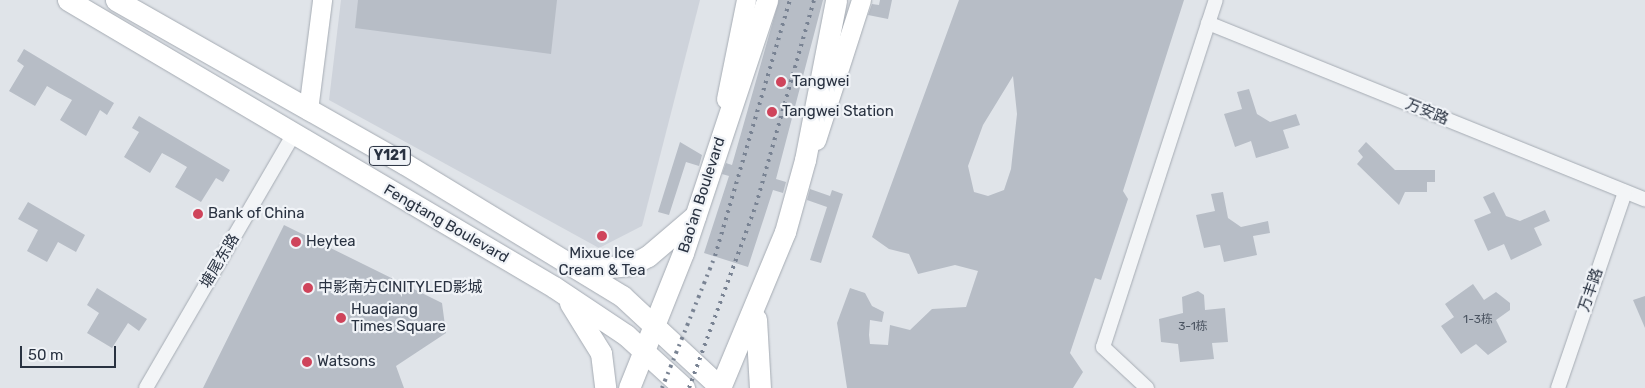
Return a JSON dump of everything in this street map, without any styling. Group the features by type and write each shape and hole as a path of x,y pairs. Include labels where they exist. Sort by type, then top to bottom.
{"main road":[{"name":"Fengtang Boulevard","path":"68,0 554,287 646,351 684,388"},
{"name":"Fengtang Boulevard","path":"116,0 505,223 622,296 656,325 721,388"},
{"path":"308,110 322,0"},
{"path":"714,158 746,0"},
{"name":"Bao'an Boulevard","path":"629,388 656,325 768,0"},
{"path":"796,198 836,0"},
{"path":"721,388 759,301 796,198 861,0"},
{"path":"566,262 598,268 631,265 656,250 695,216"},
{"path":"489,250 505,223"},
{"path":"554,287 592,332 601,353 605,388"},
{"path":"759,301 754,344 760,388"}],"street":[{"path":"1146,388 1102,347 1216,0"},
{"name":"万安路","path":"1208,24 1645,200"},
{"name":"塘尾东路","path":"146,388 294,134"},
{"name":"万丰路","path":"1558,388 1624,192"}],"shaded area":[{"path":"341,0 700,0 642,226 599,248 329,100"}],"building":[{"path":"358,0 557,0 551,54 355,28"},
{"name":"Tangwei Station","path":"779,0 823,0 776,179 786,182 783,193 773,190 748,267 704,253 729,176 722,174 726,163 732,165"},
{"path":"880,0 892,0 888,19 868,15 872,4 879,5"},
{"path":"959,0 1184,0 1123,191 1128,199 1101,280 1095,278 1070,353 1083,372 1073,388 847,388 837,323 850,288 865,293 872,306 884,312 882,322 870,320 870,344 888,345 890,325 910,330 932,309 966,307 978,271 955,265 918,274 909,254 889,249 872,237","holes":["1013,76 1017,114 1011,169 1004,190 988,196 974,192 968,166 983,125"]},
{"path":"24,49 114,103 107,115 100,110 86,136 60,120 72,100 47,86 35,106 9,91 24,66 17,61"},
{"path":"1249,89 1257,114 1270,122 1296,114 1300,125 1283,130 1289,148 1256,158 1251,141 1235,147 1224,114 1242,109 1237,92"},
{"path":"139,116 230,170 223,182 216,178 201,202 175,187 187,167 162,153 150,173 124,157 139,132 132,128"},
{"path":"680,142 702,155 699,166 686,162 669,215 658,212"},
{"path":"1366,142 1395,170 1435,170 1435,182 1427,182 1427,192 1405,192 1399,205 1357,164 1363,157 1358,151"},
{"path":"810,189 830,196 832,190 843,194 821,263 810,260 827,207 807,200"},
{"path":"1223,192 1228,218 1241,227 1268,221 1270,233 1253,236 1257,255 1224,262 1220,245 1204,248 1196,215 1215,211 1211,194"},
{"path":"1494,192 1506,216 1520,221 1545,210 1550,221 1534,228 1542,245 1511,260 1504,244 1488,251 1474,220 1491,213 1483,197"},
{"path":"28,202 85,235 76,252 58,242 47,262 27,251 38,230 18,219"},
{"name":"Huaqiang Times Square","path":"284,225 442,303 446,333 396,366 404,388 203,388"},
{"path":"1473,284 1484,300 1496,292 1510,303 1510,310 1496,320 1507,342 1488,355 1476,344 1461,354 1441,326 1454,317 1445,304"},
{"path":"97,288 147,319 139,331 128,323 112,348 87,333 99,313 87,305"},
{"path":"1198,291 1204,295 1205,310 1225,308 1228,342 1212,343 1214,359 1180,362 1178,344 1161,342 1159,319 1183,313 1182,297"},
{"path":"1645,296 1645,328 1633,300"}],"railway":[{"path":"662,388 715,256 790,0"},
{"path":"689,388 756,205 814,0"}],"place":[{"name":"Tangwei","path":"781,82"},
{"name":"Tangwei Station","path":"772,112"},
{"name":"Bank of China","path":"198,214"},
{"name":"Mixue Ice Cream & Tea","path":"602,236"},
{"name":"Heytea","path":"296,242"},
{"name":"中影南方CINITYLED影城","path":"308,288"},
{"name":"Huaqiang Times Square","path":"341,318"},
{"name":"Watsons","path":"307,362"}]}
